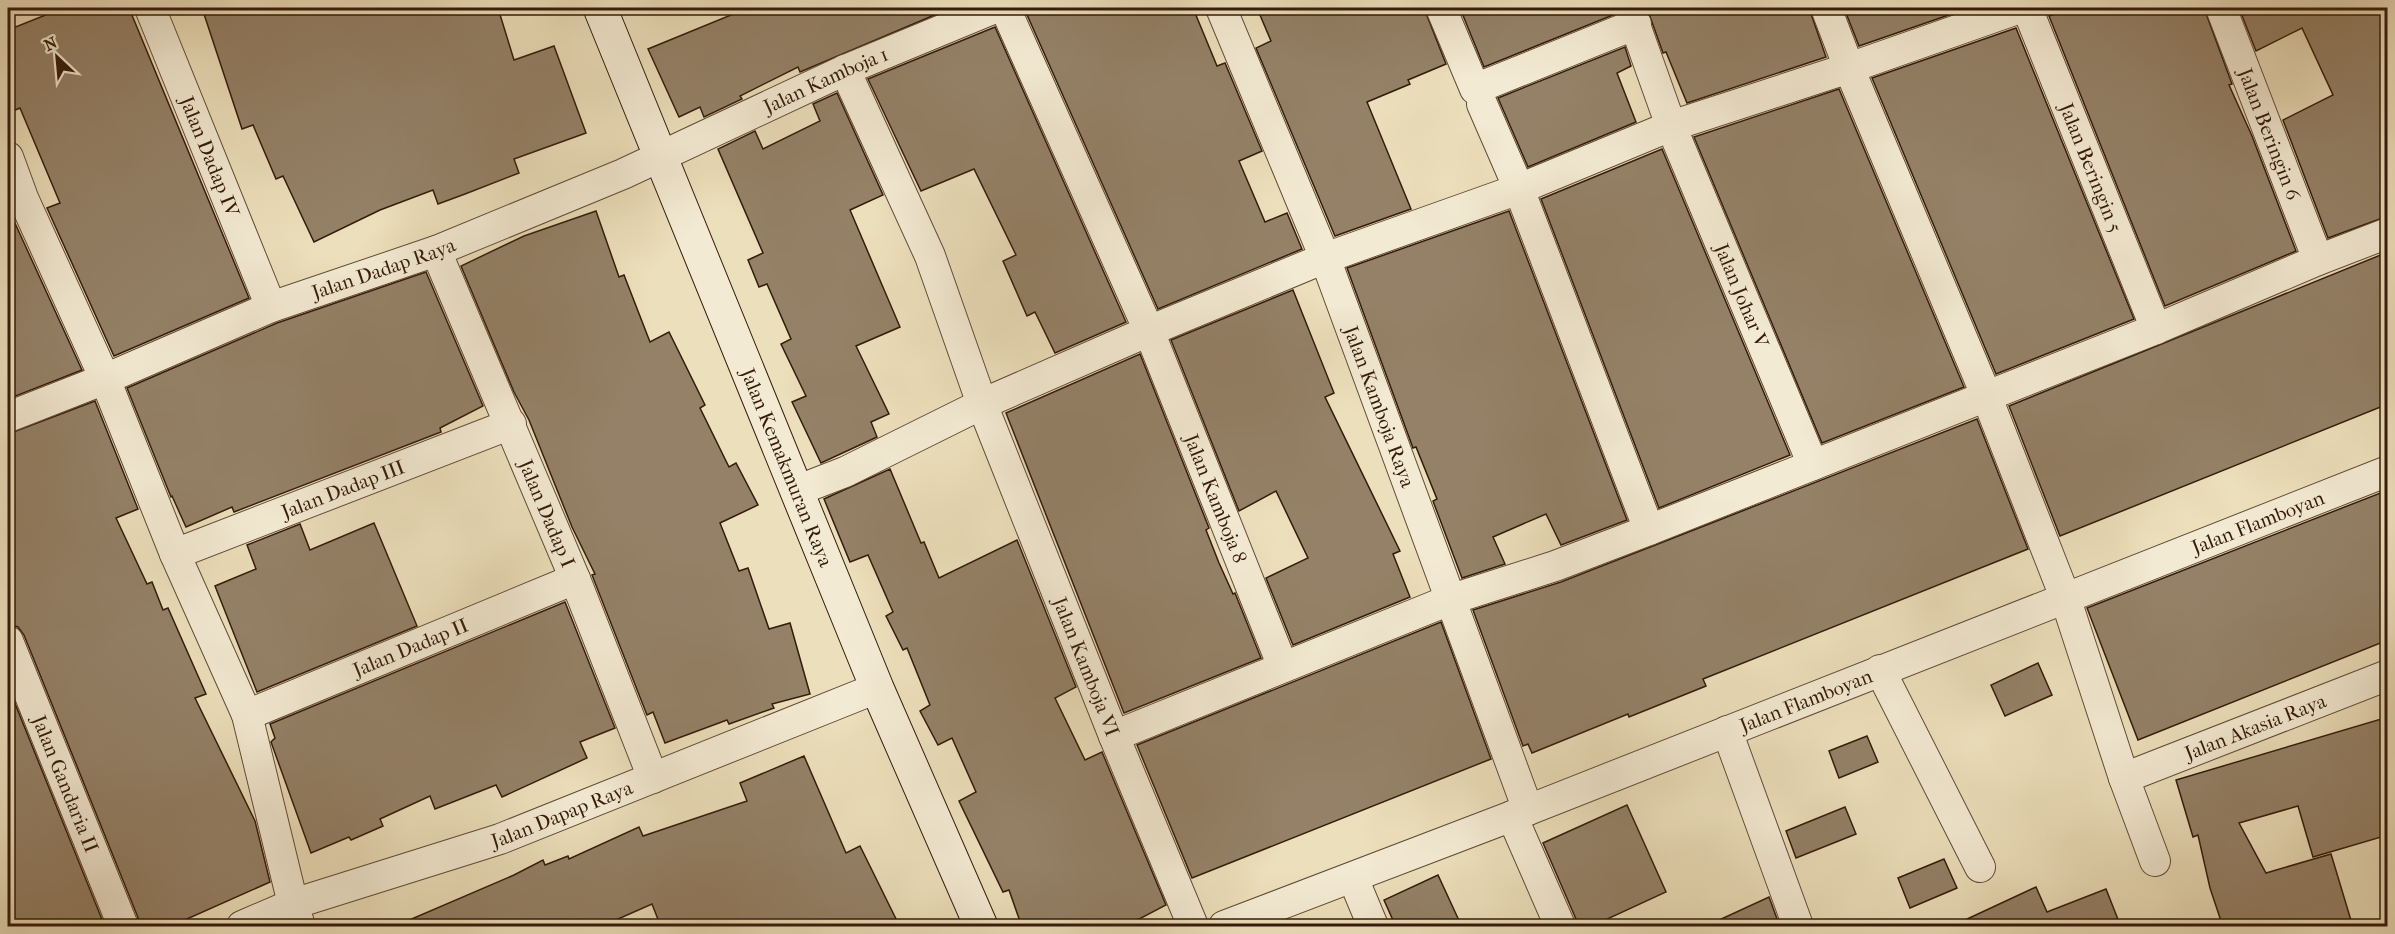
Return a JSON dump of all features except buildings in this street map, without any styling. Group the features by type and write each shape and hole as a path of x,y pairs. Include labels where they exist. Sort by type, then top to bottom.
{"main road":[{"name":"Jalan Kemakmuran Raya","path":"600,8 877,688 981,927"}],"street":[{"name":"Jalan Dadap IV","path":"150,8 271,307"},
{"name":"Jalan Kamboja 1","path":"659,156 845,70 995,8"},
{"name":"Jalan Kamboja 8","path":"1005,8 1149,331 1283,667"},
{"name":"Jalan Kamboja Raya","path":"1221,8 1325,258 1452,599 1520,813 1560,927"},
{"path":"1441,8 1475,89 1632,16"},
{"path":"1826,8 1986,395 2065,597 2124,778 2155,861"},
{"path":"796,491 845,472 982,404 1325,258 1519,189 1671,126 1849,68 2020,8"},
{"name":"Jalan Beringin 5","path":"2027,8 2156,329"},
{"name":"Jalan Beringin 6","path":"2221,8 2318,260"},
{"name":"Jalan Johar V","path":"1632,16 1671,126 1813,465"},
{"name":"Jalan Kamboja VI","path":"845,70 930,256 982,404 1114,736 1193,927"},
{"path":"1482,104 1519,189 1649,530"},
{"name":"Jalan Dadap Raya","path":"8,417 105,379 271,307 436,251 623,174 659,156"},
{"path":"8,157 15,201 105,379 175,554 247,715 296,915"},
{"path":"1114,736 1452,599 1555,566 1649,530 2156,329 2318,260 2388,233"},
{"name":"Jalan Dadap I","path":"436,251 575,579 653,778"},
{"name":"Jalan Dadap III","path":"175,554 511,424"},
{"name":"Jalan Flamboyan","path":"1224,927 1520,813 2388,471"},
{"name":"Jalan Dadap II","path":"247,715 575,579"},
{"name":"Jalan Gandaria II","path":"8,641 123,927"},
{"path":"1880,670 1980,867"},
{"name":"Jalan Akasia Raya","path":"2124,778 2388,675"},
{"name":"Jalan Dapap Raya","path":"242,927 296,915 500,839 877,688"},
{"path":"1727,731 1798,927"},
{"path":"1353,878 1374,927"}]}
